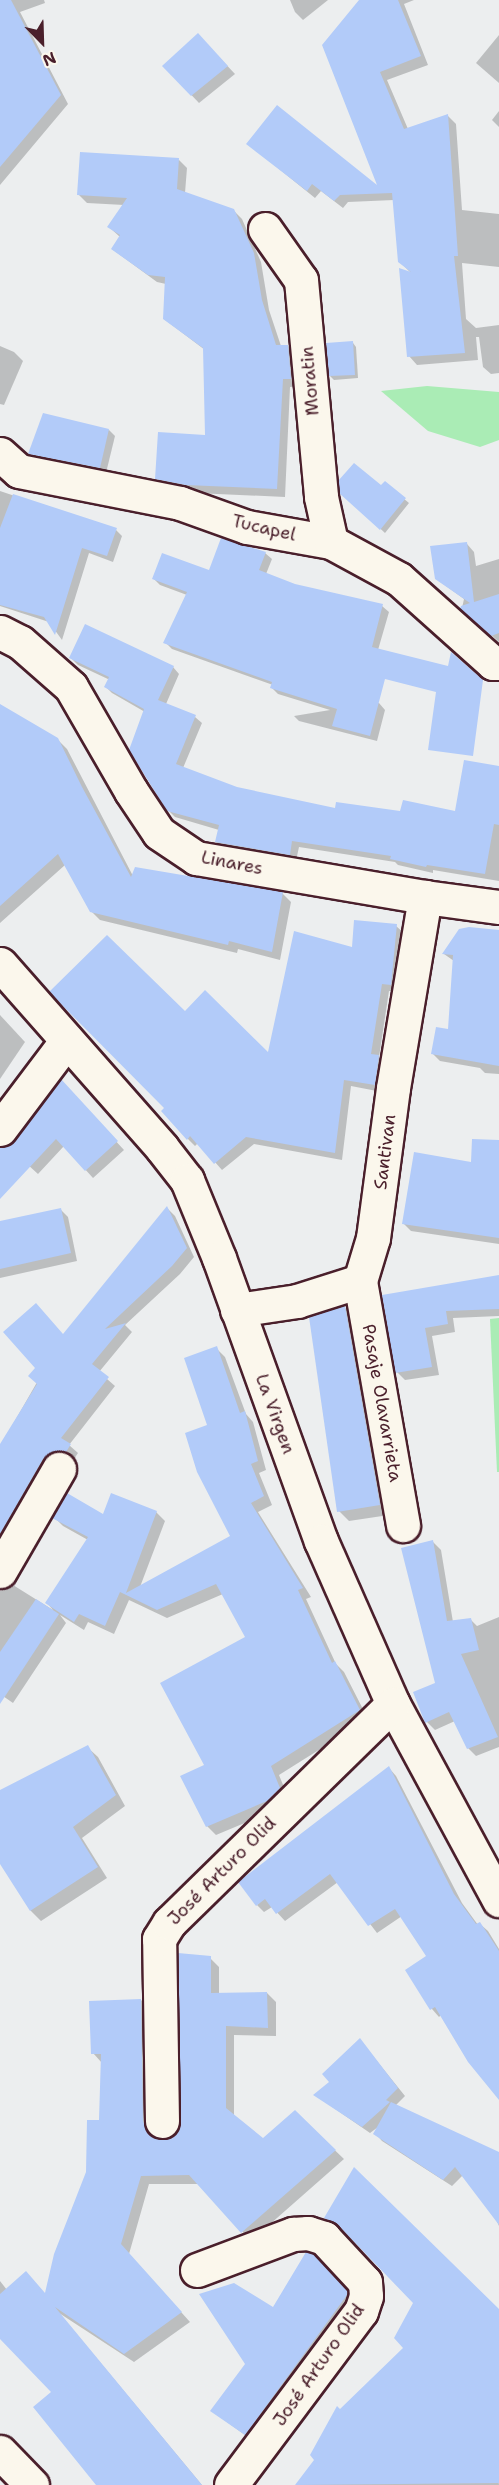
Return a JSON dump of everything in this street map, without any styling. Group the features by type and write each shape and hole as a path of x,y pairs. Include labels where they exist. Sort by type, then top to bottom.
{"street":[{"name":"Moratin","path":"265,229 301,280 321,497 331,542"},
{"name":"Tucapel","path":"0,454 19,471 180,503 247,527 331,542 399,579 493,663 499,663"},
{"name":"Linares","path":"0,632 20,642 71,687 131,791 159,833 196,858 425,897 499,907"},
{"name":"Santivan","path":"360,1281 373,1238 393,1088 425,897"},
{"name":"La Virgen","path":"0,964 162,1148 187,1180 201,1210 321,1541 393,1704 497,1893"},
{"path":"0,1129 67,1040"},
{"path":"237,1310 297,1301 360,1281"},
{"name":"Pasaje Olavarrieta","path":"360,1281 403,1525"},
{"path":"0,1571 60,1469"},
{"name":"José Arturo Olid","path":"162,2121 159,1939 169,1923 393,1704"},
{"name":"José Arturo Olid","path":"197,2270 292,2234 309,2233 324,2238 365,2282 366,2296 362,2311 231,2485"},
{"path":"0,2452 32,2485"}],"green space":[{"path":"427,386 499,392 499,440 480,447 428,431 381,391"},
{"path":"499,1318 499,1472 497,1472 490,1319"}],"building":[{"path":"0,0 11,0 61,95 0,167"},
{"path":"359,0 398,0 421,56 380,72 404,129 448,114 458,256 454,256 465,353 407,357 399,268 411,272 398,262 392,193 340,195 334,201 312,184 307,191 246,144 277,105 377,185 322,45"},
{"path":"198,33 228,66 191,96 162,66"},
{"path":"80,152 179,158 177,189 234,209 254,253 262,300 276,345 288,345 291,379 283,379 277,489 186,485 155,479 158,432 205,435 203,348 163,319 165,277 148,275 111,249 120,235 107,227 127,198 77,195"},
{"path":"353,341 355,375 329,376 326,343"},
{"path":"43,413 109,429 100,468 28,454"},
{"path":"354,463 381,485 385,481 406,498 380,530 339,493 338,481"},
{"path":"13,494 117,528 107,556 82,548 55,635 44,617 0,605 0,528"},
{"path":"221,538 266,552 259,570 295,584 383,604 372,647 448,666 451,652 483,680 473,756 428,750 436,692 385,679 370,736 332,726 337,709 270,688 272,682 163,643 187,592 152,579 162,553 209,570"},
{"path":"467,542 474,602 499,594 499,633 491,636 460,609 461,606 470,603 435,579 430,546"},
{"path":"85,624 174,666 158,700 196,715 176,764 237,787 335,808 336,802 400,811 403,800 455,811 464,760 499,766 499,825 494,824 485,874 427,865 426,867 390,859 391,856 292,841 290,855 215,842 219,825 167,811 129,750 144,709 104,687 109,677 69,658"},
{"path":"0,704 58,738 131,877 135,867 283,892 272,952 229,941 228,945 90,912 58,854 0,906"},
{"path":"354,920 397,924 391,985 382,984 371,1054 379,1055 375,1085 344,1080 335,1153 246,1137 214,1164 190,1136 187,1140 161,1111 164,1108 49,992 107,935 185,1011 205,990 268,1052 294,931 352,947"},
{"path":"469,927 499,930 499,1066 431,1054 436,1027 448,1029 453,955 442,954 459,929"},
{"path":"61,1079 118,1141 85,1171 56,1139 0,1199 0,1147 15,1140"},
{"path":"472,1139 499,1140 499,1238 402,1224 414,1152 471,1162"},
{"path":"167,1206 187,1248 172,1266 105,1329 126,1323 92,1364 109,1377 61,1438 71,1444 66,1452 50,1453 43,1459 0,1534 0,1444 37,1384 28,1376 35,1368 3,1332 36,1303 63,1334"},
{"path":"61,1208 71,1253 0,1269 0,1221"},
{"path":"499,1275 499,1309 446,1311 448,1324 425,1328 432,1367 395,1373 382,1295"},
{"path":"345,1306 380,1505 337,1512 309,1317"},
{"path":"217,1346 240,1413 245,1411 258,1461 251,1464 264,1496 251,1503 303,1588 298,1590 332,1663 335,1661 360,1710 271,1766 280,1788 267,1801 206,1827 180,1776 204,1765 160,1683 245,1637 216,1584 157,1610 120,1592 105,1626 79,1614 74,1622 45,1603 88,1537 52,1518 67,1493 103,1514 111,1493 157,1511 126,1593 230,1536 197,1472 185,1433 207,1425 184,1358"},
{"path":"433,1540 447,1621 471,1618 479,1650 461,1654 498,1737 467,1749 449,1712 425,1723 413,1692 435,1683 401,1548"},
{"path":"36,1599 59,1614 0,1704 0,1652"},
{"path":"88,1745 116,1795 73,1827 98,1867 30,1911 0,1864 0,1790"},
{"path":"389,1766 454,1894 476,1924 480,1922 499,1951 499,2100 468,2062 435,2007 430,2010 405,1970 426,1956 395,1909 368,1926 330,1874 276,1914 265,1899 256,1906 238,1882"},
{"path":"178,1953 211,1956 211,1993 267,1992 268,2028 226,2026 226,2108 263,2138 295,2110 336,2150 241,2233 189,2175 141,2176 121,2244 182,2312 124,2354 55,2307 202,2485 96,2485 33,2407 51,2392 0,2339 0,2294 26,2271 45,2293 54,2254 86,2172 87,2120 99,2120 101,2054 91,2054 89,2001 141,1999 143,2121 146,2130 153,2138 163,2140 172,2137 179,2130 181,2121"},
{"path":"360,2038 398,2088 386,2100 390,2102 362,2127 313,2095 329,2082 322,2074"},
{"path":"391,2102 499,2152 499,2225 455,2167 443,2180 373,2134"},
{"path":"354,2167 499,2309 499,2483 295,2485 314,2460 310,2455 337,2406 340,2409 403,2348 394,2338 413,2303 338,2225 324,2218"},
{"path":"306,2252 314,2254 347,2290 347,2295 245,2435 210,2411 245,2364 199,2294 234,2283 273,2307"}]}
